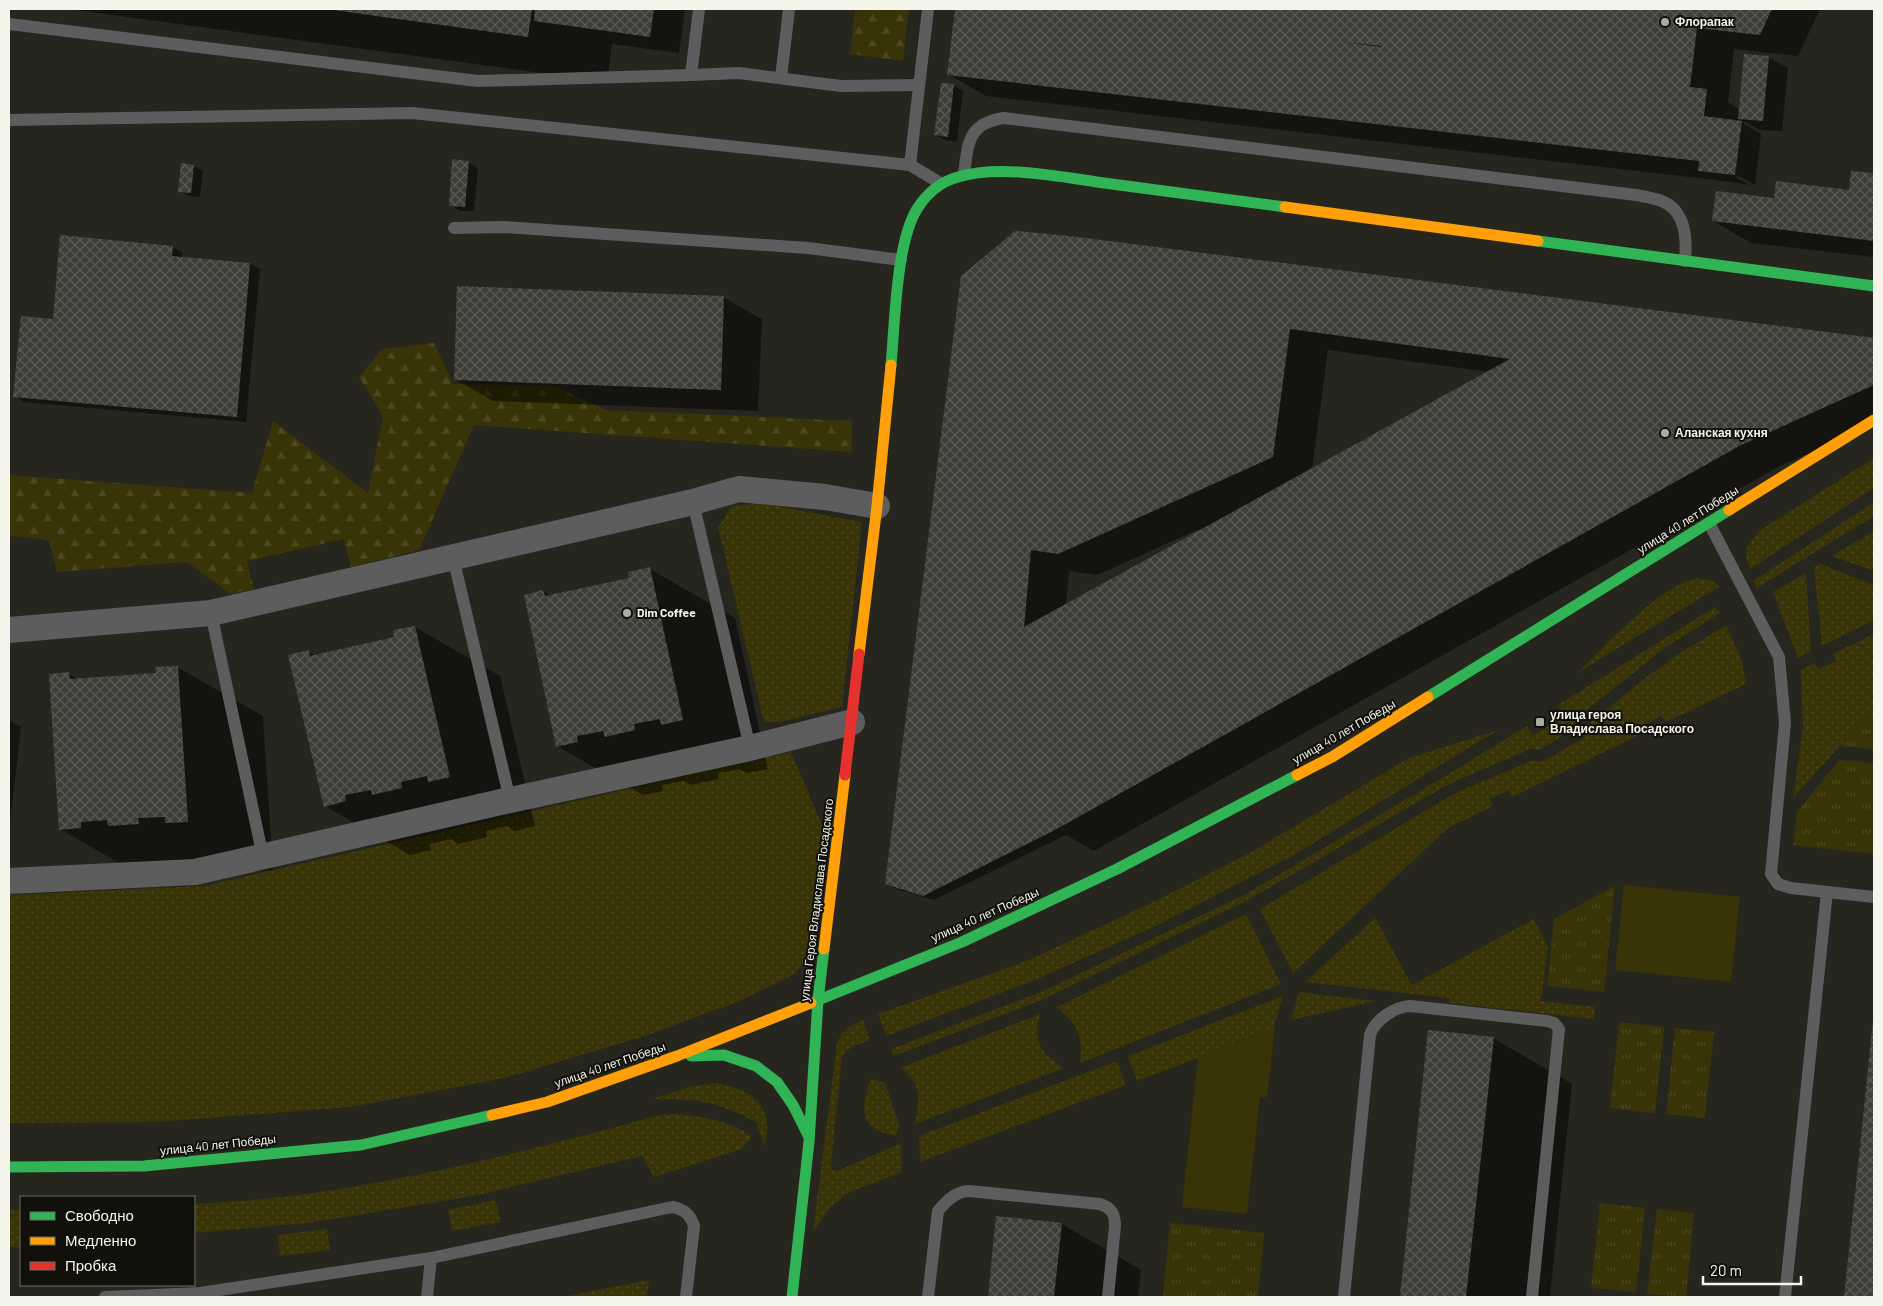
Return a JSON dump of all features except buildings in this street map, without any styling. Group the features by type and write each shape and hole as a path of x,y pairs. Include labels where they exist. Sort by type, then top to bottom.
{"street":[{"path":"940,183 964,174 991,172 1029,173 1874,286"},
{"name":"улица Героя Владислава Посадского","path":"792,1297 809,1139 818,1000 877,506 901,260 904,240 914,213 925,197 940,183"},
{"name":"улица 40 лет Победы","path":"9,1167 144,1166 362,1145 548,1102 677,1056 818,1000 962,942 1117,869 1332,757 1874,420"},
{"path":"9,630 211,613 693,502 739,489 825,497 877,506"},
{"path":"9,881 195,872 263,858 510,800 750,748 852,722"},
{"path":"677,1056 724,1055 756,1066 777,1082 794,1105 809,1139"}],"lane":[{"path":"690,75 699,9"},
{"path":"781,78 789,9"},
{"path":"910,166 928,9"},
{"path":"9,24 478,81 739,73 841,86 919,85"},
{"path":"9,120 412,113 910,166 940,183"},
{"path":"964,174 967,147 972,135 980,126 991,120 1004,118 1636,195 1661,200 1674,210 1683,223 1687,239 1685,261"},
{"path":"454,228 504,227 808,248 901,260"},
{"path":"693,502 750,748"},
{"path":"1708,523 1778,657 1785,723 1770,866 1771,874 1778,884 1791,888 1874,897"},
{"path":"452,557 510,800"},
{"path":"211,613 263,858"},
{"path":"1785,1297 1827,892"},
{"path":"1344,1297 1370,1035 1373,1026 1379,1021 1396,1010 1410,1006 1547,1020 1554,1022 1559,1029 1532,1297"},
{"path":"928,1297 938,1211 956,1194 962,1191 1100,1204 1108,1207 1115,1215 1108,1297"},
{"path":"105,1297 200,1295 431,1258 672,1207 682,1209 691,1217 694,1226 686,1297"},
{"path":"427,1297 431,1258"}],"green space":[{"path":"855,9 909,9 903,61 850,54"},
{"path":"434,343 453,384 555,386 606,410 852,421 852,452 474,425 419,550 351,567 344,539 247,561 254,589 230,594 187,562 57,572 49,540 9,536 9,475 252,493 273,421 368,493 383,416 359,377 382,349"},
{"path":"1874,458 1874,488 1750,569 1746,557 1747,547 1762,529"},
{"path":"1874,502 1874,516 1757,588 1753,581"},
{"path":"760,503 862,522 842,707 780,722 764,722 718,527 732,506"},
{"path":"1874,531 1874,571 1832,556"},
{"path":"1820,564 1874,585 1874,620 1822,646 1814,567"},
{"path":"1806,573 1811,651 1798,658 1773,592"},
{"path":"1697,578 1710,580 1720,586 1577,673 1650,604 1682,583"},
{"path":"1715,607 1720,613 1666,647 1578,717 1575,728 1540,750 1530,749 1447,785 1250,899 1044,999 894,1056 891,1049 1041,992 1246,894 1527,726 1533,735 1565,716 1558,705"},
{"path":"1726,625 1741,658 1746,684 1666,722 1661,716 1640,727 1643,733 1512,797 1508,790 1490,799 1493,806 1448,828 1293,973 1260,909 1457,792 1531,761 1542,762 1585,737 1590,723 1648,676 1678,654"},
{"path":"1874,634 1874,713 1864,719 1793,798 1803,728 1801,670 1815,663 1818,669 1836,661 1833,654"},
{"path":"1874,713 1874,750 1840,746 1864,718"},
{"path":"1498,730 1294,855 1156,926 1035,980 886,1036 878,1014 1029,960 1149,904 1248,854 1409,758"},
{"path":"791,752 825,832 813,950 795,974 740,1001 645,1036 505,1078 351,1107 156,1122 9,1123 9,895 204,886"},
{"path":"1839,760 1874,763 1874,854 1793,845 1797,812"},
{"path":"1624,885 1740,897 1731,982 1615,970"},
{"path":"1615,886 1604,992 1547,986 1554,919"},
{"path":"1246,914 1281,984 1080,1063 1081,1045 1078,1031 1070,1019 1057,1007"},
{"path":"1375,918 1412,985 1534,919 1548,947 1541,1001 1595,1007 1594,1019 1449,1003 1449,998 1305,982"},
{"path":"1299,992 1376,1001 1291,1020"},
{"path":"1283,996 1273,1029 1137,1081 1128,1056"},
{"path":"1040,1014 1037,1032 1040,1046 1049,1057 1064,1068 915,1124 918,1093 913,1080 900,1068"},
{"path":"863,1020 870,1040 850,1048 842,1057 831,1164 833,1170 837,1171 901,1143 902,1172 848,1193 829,1209 813,1232 837,1043 847,1028"},
{"path":"1619,1022 1664,1027 1655,1113 1610,1108"},
{"path":"1275,1026 1267,1097 1260,1097 1247,1214 1182,1207 1198,1057"},
{"path":"1675,1028 1714,1032 1705,1118 1666,1114"},
{"path":"1117,1061 1126,1085 920,1162 919,1136"},
{"path":"871,1079 885,1083 899,1124 896,1136 875,1129 869,1123 864,1108"},
{"path":"717,1083 748,1093 759,1103 767,1121 765,1146 756,1122 738,1113 714,1104 690,1100 652,1099 693,1086"},
{"path":"676,1114 716,1120 752,1136 742,1149 654,1177 642,1156 478,1195 309,1223 195,1233 195,1204 253,1200 371,1184 487,1159 660,1115"},
{"path":"495,1200 501,1222 452,1231 448,1210"},
{"path":"1600,1203 1645,1208 1636,1292 1591,1288"},
{"path":"9,1209 20,1210 20,1247 9,1247"},
{"path":"1657,1209 1694,1213 1686,1297 1647,1294"},
{"path":"1170,1223 1264,1233 1258,1297 1163,1297"},
{"path":"327,1229 330,1250 280,1256 278,1235"},
{"path":"649,1280 647,1297 562,1297"}],"traffic: fast":[{"path":"891,365 898,284 910,224 925,198 934,189 951,179 975,173 1031,173 1285,207"},
{"path":"1538,241 1874,286"},
{"path":"1428,697 1729,510"},
{"path":"811,1003 962,942 1117,869 1297,775"},
{"path":"792,1297 809,1142 818,1000 824,949"},
{"path":"691,1056 724,1055 756,1066 777,1082 793,1105 809,1137"},
{"path":"9,1167 144,1166 361,1145 492,1115"}],"traffic: slow":[{"path":"1285,207 1538,241"},
{"path":"859,654 877,506 891,365"},
{"path":"1729,510 1874,420"},
{"path":"1297,775 1332,757 1428,697"},
{"path":"824,949 845,775"},
{"path":"492,1115 547,1102 677,1056 811,1003"}],"traffic: jam":[{"path":"845,775 859,654"}],"place":[{"name":"Флорапак","path":"1665,22"},
{"name":"Аланская кухня","path":"1665,433"},
{"name":"Dim Coffee","path":"627,613"},
{"name":"улица героя Владислава Посадского","path":"1540,722"}]}
